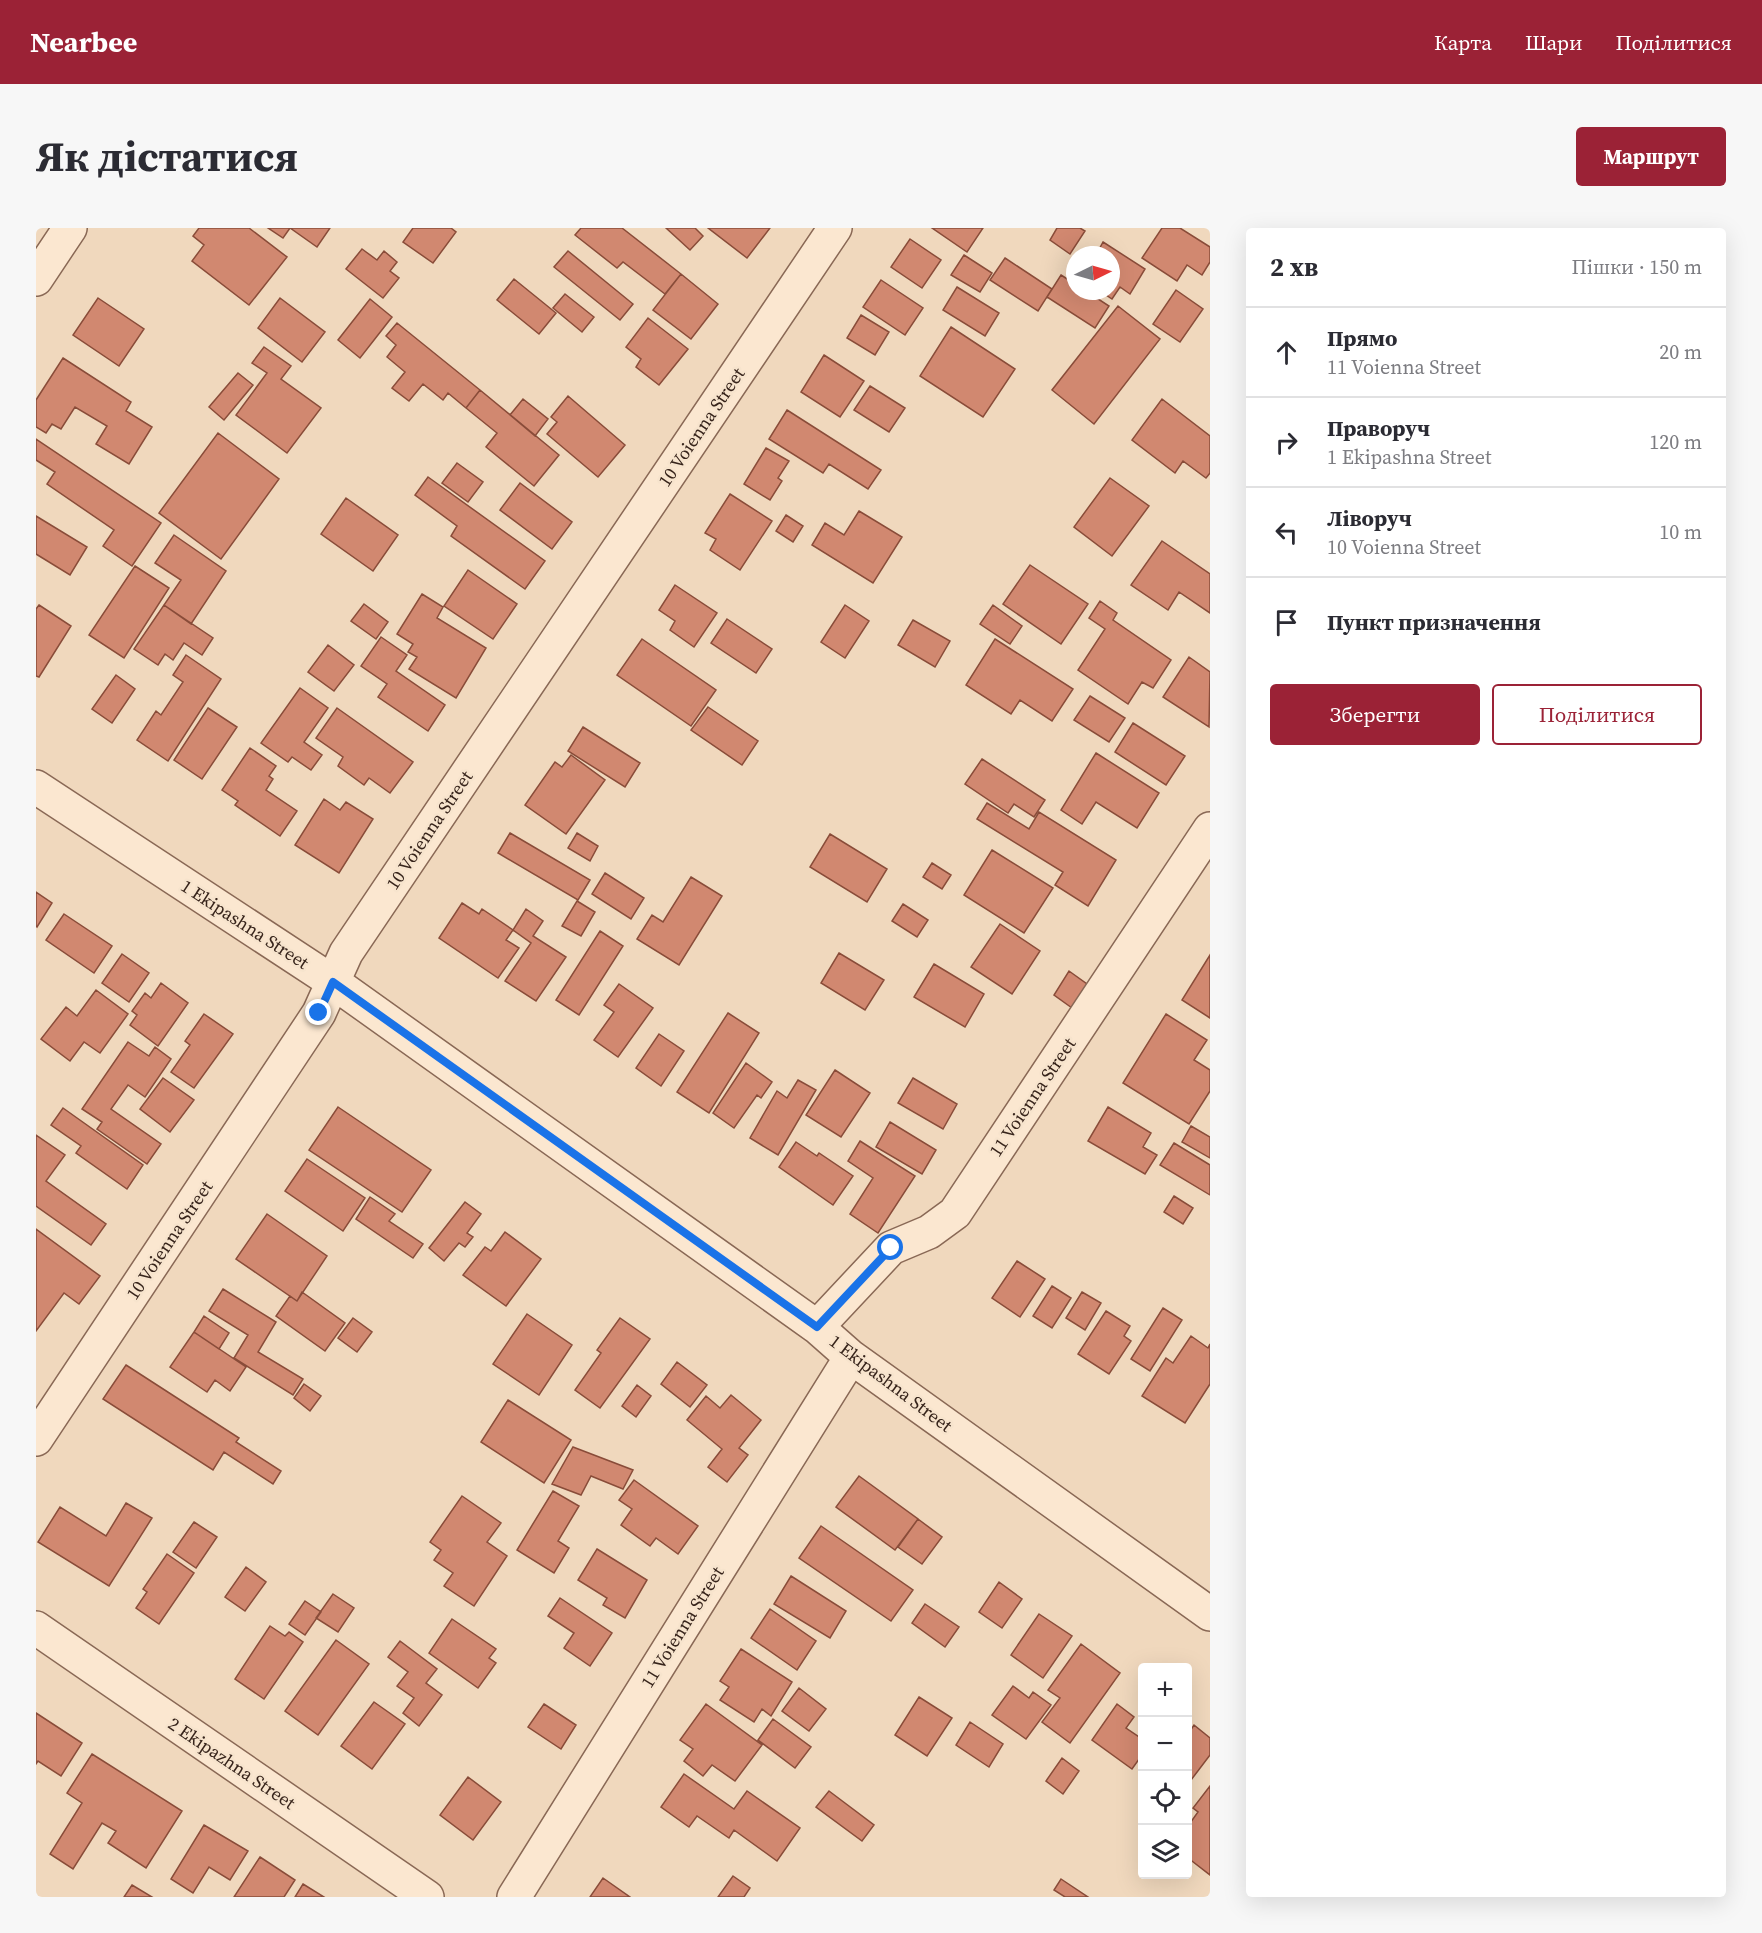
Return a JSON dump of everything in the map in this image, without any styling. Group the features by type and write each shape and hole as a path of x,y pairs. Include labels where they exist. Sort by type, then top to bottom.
{"street":[{"path":"36,279 70,228"},
{"name":"10 Voienna Street","path":"36,1439 319,1013 352,943 835,228"},
{"name":"1 Ekipashna Street","path":"36,787 333,982 817,1327 851,1357 1210,1614"},
{"name":"11 Voienna Street","path":"817,1327 891,1248 928,1232 955,1213 1210,829"},
{"name":"11 Voienna Street","path":"514,1897 851,1357"},
{"name":"2 Ekipazhna Street","path":"36,1628 427,1897"}],"building":[{"path":"199,228 249,228 287,257 249,305 192,261 204,245 193,236"},
{"path":"268,228 290,228 283,238"},
{"path":"290,228 330,228 317,247"},
{"path":"413,228 451,228 456,232 433,263 403,242"},
{"path":"581,228 622,228 681,274 665,294 623,262 617,268 575,235"},
{"path":"666,228 695,228 703,236 690,250"},
{"path":"708,228 770,228 747,258"},
{"path":"932,228 983,228 967,252"},
{"path":"1057,228 1080,228 1085,231 1075,246 1066,246 1066,251 1050,240"},
{"path":"1162,228 1180,228 1210,247 1210,262 1202,275 1187,265 1177,281 1142,258"},
{"path":"910,239 941,260 922,288 891,267"},
{"path":"362,249 377,260 384,251 397,262 390,271 399,278 383,298 346,269"},
{"path":"568,251 633,304 620,320 554,267"},
{"path":"1120,253 1145,269 1130,294 1120,287"},
{"path":"964,255 992,273 980,292 951,275"},
{"path":"1005,258 1052,289 1038,311 990,280"},
{"path":"681,274 718,304 691,339 653,310"},
{"path":"1061,275 1066,278 1066,300 1100,300 1109,306 1095,328 1047,297"},
{"path":"514,279 556,313 539,334 497,300"},
{"path":"881,280 923,308 905,335 863,307"},
{"path":"957,287 999,313 985,336 943,310"},
{"path":"1176,290 1203,309 1180,342 1153,324"},
{"path":"565,294 594,317 582,332 553,308"},
{"path":"98,298 144,329 119,366 73,335"},
{"path":"280,298 325,332 302,362 258,328"},
{"path":"370,299 392,317 360,358 338,340"},
{"path":"1118,306 1160,339 1094,424 1052,390"},
{"path":"861,315 889,332 875,355 847,338"},
{"path":"648,318 688,349 659,385 636,367 641,359 626,347"},
{"path":"397,323 480,390 466,408 448,393 443,400 423,384 409,401 392,388 405,372 387,357 396,345 386,336"},
{"path":"951,327 1015,369 983,417 920,376"},
{"path":"264,347 291,366 281,379 321,408 287,453 236,415 267,373 252,363"},
{"path":"824,355 864,381 840,417 801,392"},
{"path":"63,358 131,402 126,411 152,427 129,464 96,444 107,426 75,407 61,429 52,424 46,433 36,427 36,400"},
{"path":"238,373 253,385 224,420 209,407"},
{"path":"870,386 905,408 889,432 854,410"},
{"path":"480,390 559,455 534,486 486,447 497,433 466,408"},
{"path":"568,396 625,445 598,477 547,434 557,422 551,417"},
{"path":"523,399 548,419 535,436 510,415"},
{"path":"1162,399 1210,436 1210,473 1206,478 1183,461 1175,473 1132,440"},
{"path":"787,410 881,470 868,489 829,464 823,473 769,439"},
{"path":"218,433 279,479 221,559 159,513"},
{"path":"36,439 161,523 132,566 103,546 114,530 47,484 55,472 36,460"},
{"path":"766,448 789,461 778,478 782,481 770,500 744,484"},
{"path":"457,463 483,482 468,502 442,483"},
{"path":"428,477 545,561 525,589 451,536 457,526 415,495"},
{"path":"1110,478 1149,506 1112,556 1074,527"},
{"path":"520,483 572,522 552,549 500,510"},
{"path":"730,494 772,521 740,570 710,550 716,539 705,533"},
{"path":"346,498 398,535 373,571 321,534"},
{"path":"859,511 902,537 873,583 812,545 825,523 844,535"},
{"path":"786,515 803,526 793,542 776,531"},
{"path":"36,516 87,547 70,575 36,554"},
{"path":"174,535 226,571 191,624 164,605 181,580 155,563"},
{"path":"1162,541 1210,574 1210,613 1179,592 1168,610 1131,585"},
{"path":"1030,565 1088,604 1061,644 1003,604"},
{"path":"135,566 169,588 124,658 89,635"},
{"path":"468,570 517,604 493,639 444,606"},
{"path":"675,585 717,613 694,647 670,630 675,621 659,610"},
{"path":"422,594 443,607 437,618 486,648 456,698 409,669 417,657 408,652 413,644 397,634"},
{"path":"1100,601 1117,613 1113,620 1171,660 1153,688 1142,682 1128,704 1078,670 1105,629 1089,618"},
{"path":"364,604 388,622 376,639 351,621"},
{"path":"39,605 71,626 39,677 36,676 36,609"},
{"path":"164,605 213,638 202,655 184,643 173,660 165,654 158,665 134,649"},
{"path":"845,605 869,621 845,658 821,642"},
{"path":"993,605 1022,626 1010,644 980,624"},
{"path":"727,619 772,649 756,673 711,643"},
{"path":"913,620 950,641 935,667 898,645"},
{"path":"381,637 407,655 396,671 445,705 428,731 378,697 387,684 361,666"},
{"path":"642,639 716,690 691,726 617,675"},
{"path":"995,639 1073,689 1052,721 1020,700 1011,714 966,685"},
{"path":"328,645 354,665 334,691 308,672"},
{"path":"186,655 221,679 168,761 137,740 156,711 161,715 183,682 173,675"},
{"path":"1189,657 1210,672 1209,727 1163,697"},
{"path":"116,675 135,689 112,723 92,709"},
{"path":"300,688 328,708 304,742 322,755 311,770 292,757 288,762 261,743"},
{"path":"1090,696 1125,718 1109,742 1074,720"},
{"path":"708,707 758,741 742,765 691,730"},
{"path":"208,708 237,727 202,779 174,760"},
{"path":"337,708 413,762 390,793 369,778 364,785 338,766 343,757 316,738"},
{"path":"1133,723 1185,756 1166,785 1115,752"},
{"path":"583,727 640,763 625,787 568,751"},
{"path":"250,748 276,766 269,776 273,779 266,790 297,811 280,836 235,805 238,801 222,790"},
{"path":"1096,753 1159,793 1137,828 1096,802 1082,824 1061,810"},
{"path":"571,755 605,780 566,834 525,805 555,762 562,767"},
{"path":"982,759 1045,800 1034,817 1014,804 1008,813 965,784"},
{"path":"324,799 340,810 346,802 373,819 339,873 295,845"},
{"path":"987,803 1029,829 1039,812 1116,860 1088,906 1055,885 1063,872 977,819"},
{"path":"510,833 590,880 578,900 498,853"},
{"path":"577,833 598,846 590,861 568,848"},
{"path":"830,834 887,869 867,902 810,867"},
{"path":"992,850 1053,888 1024,933 964,895"},
{"path":"932,863 951,875 942,889 923,877"},
{"path":"605,873 644,898 631,919 592,894"},
{"path":"691,877 722,896 679,965 637,939 652,915 663,922"},
{"path":"36,892 52,903 37,927 36,926"},
{"path":"577,901 595,912 581,936 562,926"},
{"path":"462,903 479,914 482,909 513,930 506,940 519,948 498,978 439,938"},
{"path":"903,904 928,920 917,937 892,921"},
{"path":"526,909 543,921 533,936 566,957 536,1001 505,981 531,943 513,930"},
{"path":"64,914 112,946 94,973 46,940"},
{"path":"1000,924 1040,951 1012,994 971,967"},
{"path":"600,931 623,946 579,1015 556,1000"},
{"path":"839,953 884,980 865,1010 821,983"},
{"path":"122,954 149,973 129,1002 102,983"},
{"path":"1210,955 1210,1018 1182,1000"},
{"path":"934,964 984,994 965,1027 914,997"},
{"path":"1069,971 1087,984 1072,1008 1054,995"},
{"path":"161,983 188,1003 158,1046 130,1025 137,1015 132,1011 145,993 151,998"},
{"path":"619,984 653,1008 618,1057 594,1040 614,1012 604,1005"},
{"path":"96,990 128,1014 100,1053 84,1042 70,1061 41,1039 66,1007 77,1016"},
{"path":"728,1013 759,1033 709,1113 677,1092"},
{"path":"204,1014 233,1034 194,1088 171,1072 190,1045 185,1041"},
{"path":"1166,1014 1207,1040 1194,1060 1210,1070 1210,1091 1189,1124 1123,1083"},
{"path":"659,1034 684,1051 661,1086 636,1068"},
{"path":"128,1042 149,1056 155,1047 171,1059 145,1097 128,1085 111,1109 161,1144 147,1164 97,1129 102,1122 82,1109"},
{"path":"746,1063 772,1082 761,1098 757,1095 734,1128 713,1113"},
{"path":"835,1070 870,1093 841,1137 806,1115"},
{"path":"163,1078 194,1100 170,1132 140,1109"},
{"path":"913,1078 957,1104 943,1129 898,1103"},
{"path":"798,1080 816,1090 778,1155 750,1138 777,1091 787,1098"},
{"path":"338,1107 431,1170 402,1212 309,1150"},
{"path":"1108,1107 1151,1133 1143,1147 1157,1155 1145,1174 1088,1141"},
{"path":"63,1108 143,1165 127,1189 76,1153 81,1146 51,1125"},
{"path":"890,1122 936,1150 922,1174 876,1147"},
{"path":"1191,1126 1210,1137 1210,1158 1182,1142"},
{"path":"36,1135 65,1155 46,1181 106,1224 91,1245 36,1206"},
{"path":"860,1141 915,1176 878,1233 850,1214 873,1178 848,1161"},
{"path":"796,1142 817,1156 819,1153 853,1176 833,1205 779,1167"},
{"path":"1174,1143 1210,1165 1210,1195 1160,1165"},
{"path":"307,1159 365,1198 343,1231 285,1191"},
{"path":"1174,1196 1193,1208 1183,1224 1164,1212"},
{"path":"370,1197 395,1214 389,1221 423,1244 413,1258 356,1219"},
{"path":"465,1202 481,1214 467,1233 473,1237 465,1247 459,1243 444,1261 429,1248"},
{"path":"267,1214 327,1256 297,1301 236,1259"},
{"path":"36,1229 100,1276 79,1304 64,1293 36,1331"},
{"path":"505,1232 541,1259 506,1306 463,1275 485,1247 491,1251"},
{"path":"1017,1261 1045,1279 1020,1317 992,1298"},
{"path":"1052,1286 1071,1298 1052,1328 1033,1316"},
{"path":"223,1289 276,1322 258,1352 303,1379 293,1395 234,1358 248,1335 209,1311"},
{"path":"302,1292 345,1323 325,1351 276,1316 290,1296 297,1301"},
{"path":"1082,1292 1101,1303 1085,1330 1066,1318"},
{"path":"1163,1308 1182,1320 1150,1371 1131,1359"},
{"path":"1106,1311 1130,1326 1124,1336 1131,1341 1109,1374 1078,1354"},
{"path":"527,1314 572,1345 539,1395 493,1364"},
{"path":"204,1316 229,1333 219,1349 194,1332"},
{"path":"353,1318 372,1332 357,1352 338,1338"},
{"path":"620,1318 650,1339 600,1408 575,1390 601,1353 597,1350"},
{"path":"194,1332 246,1367 230,1391 215,1380 207,1392 170,1367"},
{"path":"1191,1336 1208,1348 1210,1344 1210,1384 1185,1423 1142,1396 1166,1358 1173,1363"},
{"path":"677,1362 707,1385 690,1407 661,1384"},
{"path":"126,1365 239,1438 236,1442 281,1471 273,1484 224,1452 213,1470 103,1399"},
{"path":"304,1384 321,1396 310,1411 294,1398"},
{"path":"637,1385 651,1396 636,1417 622,1406"},
{"path":"731,1395 761,1420 739,1448 748,1455 727,1482 708,1467 722,1449 687,1420 706,1396 720,1408"},
{"path":"508,1400 571,1440 544,1483 481,1442"},
{"path":"573,1447 633,1470 623,1489 591,1476 581,1495 552,1484"},
{"path":"859,1476 918,1519 895,1550 836,1507"},
{"path":"634,1480 698,1526 678,1554 656,1538 650,1546 621,1525 632,1509 619,1500"},
{"path":"553,1491 579,1506 558,1541 569,1548 554,1573 517,1550"},
{"path":"462,1496 501,1523 487,1542 507,1556 474,1606 444,1586 453,1573 434,1560 441,1550 430,1542"},
{"path":"126,1503 152,1518 109,1586 38,1542 60,1507 106,1536"},
{"path":"918,1519 942,1537 922,1564 898,1547"},
{"path":"194,1522 217,1537 196,1568 173,1552"},
{"path":"821,1526 913,1590 891,1621 799,1558"},
{"path":"597,1549 647,1580 625,1618 603,1605 607,1598 578,1580"},
{"path":"167,1554 194,1573 159,1624 136,1608 147,1592 143,1589"},
{"path":"246,1567 266,1582 245,1611 225,1597"},
{"path":"791,1576 846,1611 830,1638 774,1604"},
{"path":"999,1582 1022,1599 1002,1628 979,1612"},
{"path":"333,1594 354,1608 338,1632 316,1618"},
{"path":"560,1598 612,1633 590,1666 564,1648 574,1633 548,1616"},
{"path":"305,1601 321,1612 305,1635 289,1624"},
{"path":"925,1604 959,1627 945,1647 912,1623"},
{"path":"770,1609 816,1641 797,1670 751,1638"},
{"path":"1039,1614 1072,1636 1043,1678 1011,1655"},
{"path":"452,1619 496,1649 489,1658 496,1663 478,1688 429,1653"},
{"path":"270,1626 285,1636 289,1632 303,1642 264,1699 235,1679"},
{"path":"336,1640 369,1664 318,1735 285,1711"},
{"path":"400,1641 437,1669 426,1683 442,1695 419,1726 403,1713 414,1698 397,1686 408,1672 388,1657"},
{"path":"1081,1644 1120,1673 1070,1743 1042,1722 1060,1698 1048,1690"},
{"path":"741,1649 792,1682 771,1716 762,1709 754,1722 720,1700 729,1687 720,1681"},
{"path":"1013,1686 1029,1698 1033,1692 1051,1705 1026,1739 992,1715"},
{"path":"799,1688 826,1709 809,1731 782,1711"},
{"path":"919,1697 952,1718 927,1756 895,1735"},
{"path":"374,1702 405,1724 372,1769 341,1746"},
{"path":"544,1704 576,1725 561,1749 528,1727"},
{"path":"706,1704 762,1745 735,1781 712,1765 703,1776 684,1761 693,1749 680,1740"},
{"path":"1117,1704 1134,1717 1126,1728 1138,1736 1138,1761 1132,1769 1092,1740"},
{"path":"36,1713 82,1743 61,1776 38,1761 36,1764"},
{"path":"773,1719 811,1747 795,1768 758,1740"},
{"path":"970,1722 1003,1744 989,1767 956,1745"},
{"path":"1194,1725 1210,1738 1210,1755 1192,1779 1192,1771 1192,1728"},
{"path":"92,1754 182,1811 146,1868 108,1843 116,1831 102,1823 73,1869 50,1854 82,1803 67,1793"},
{"path":"1062,1758 1079,1771 1063,1794 1046,1781"},
{"path":"684,1774 734,1809 747,1791 800,1828 777,1861 734,1830 729,1838 697,1816 689,1827 661,1807"},
{"path":"468,1777 501,1802 473,1840 440,1815"},
{"path":"1210,1786 1210,1875 1192,1861 1192,1820 1198,1812 1193,1808"},
{"path":"829,1791 874,1825 862,1841 816,1807"},
{"path":"204,1825 248,1851 230,1880 209,1867 193,1893 171,1879"},
{"path":"260,1857 295,1880 284,1897 234,1897"},
{"path":"733,1876 750,1888 744,1897 718,1897"},
{"path":"603,1878 630,1897 590,1897"},
{"path":"1061,1879 1088,1897 1065,1897 1054,1890"},
{"path":"303,1884 324,1897 295,1897"},
{"path":"132,1885 152,1897 124,1897"}],"route":[{"path":"319,1013 333,982 817,1327 891,1248"}]}
